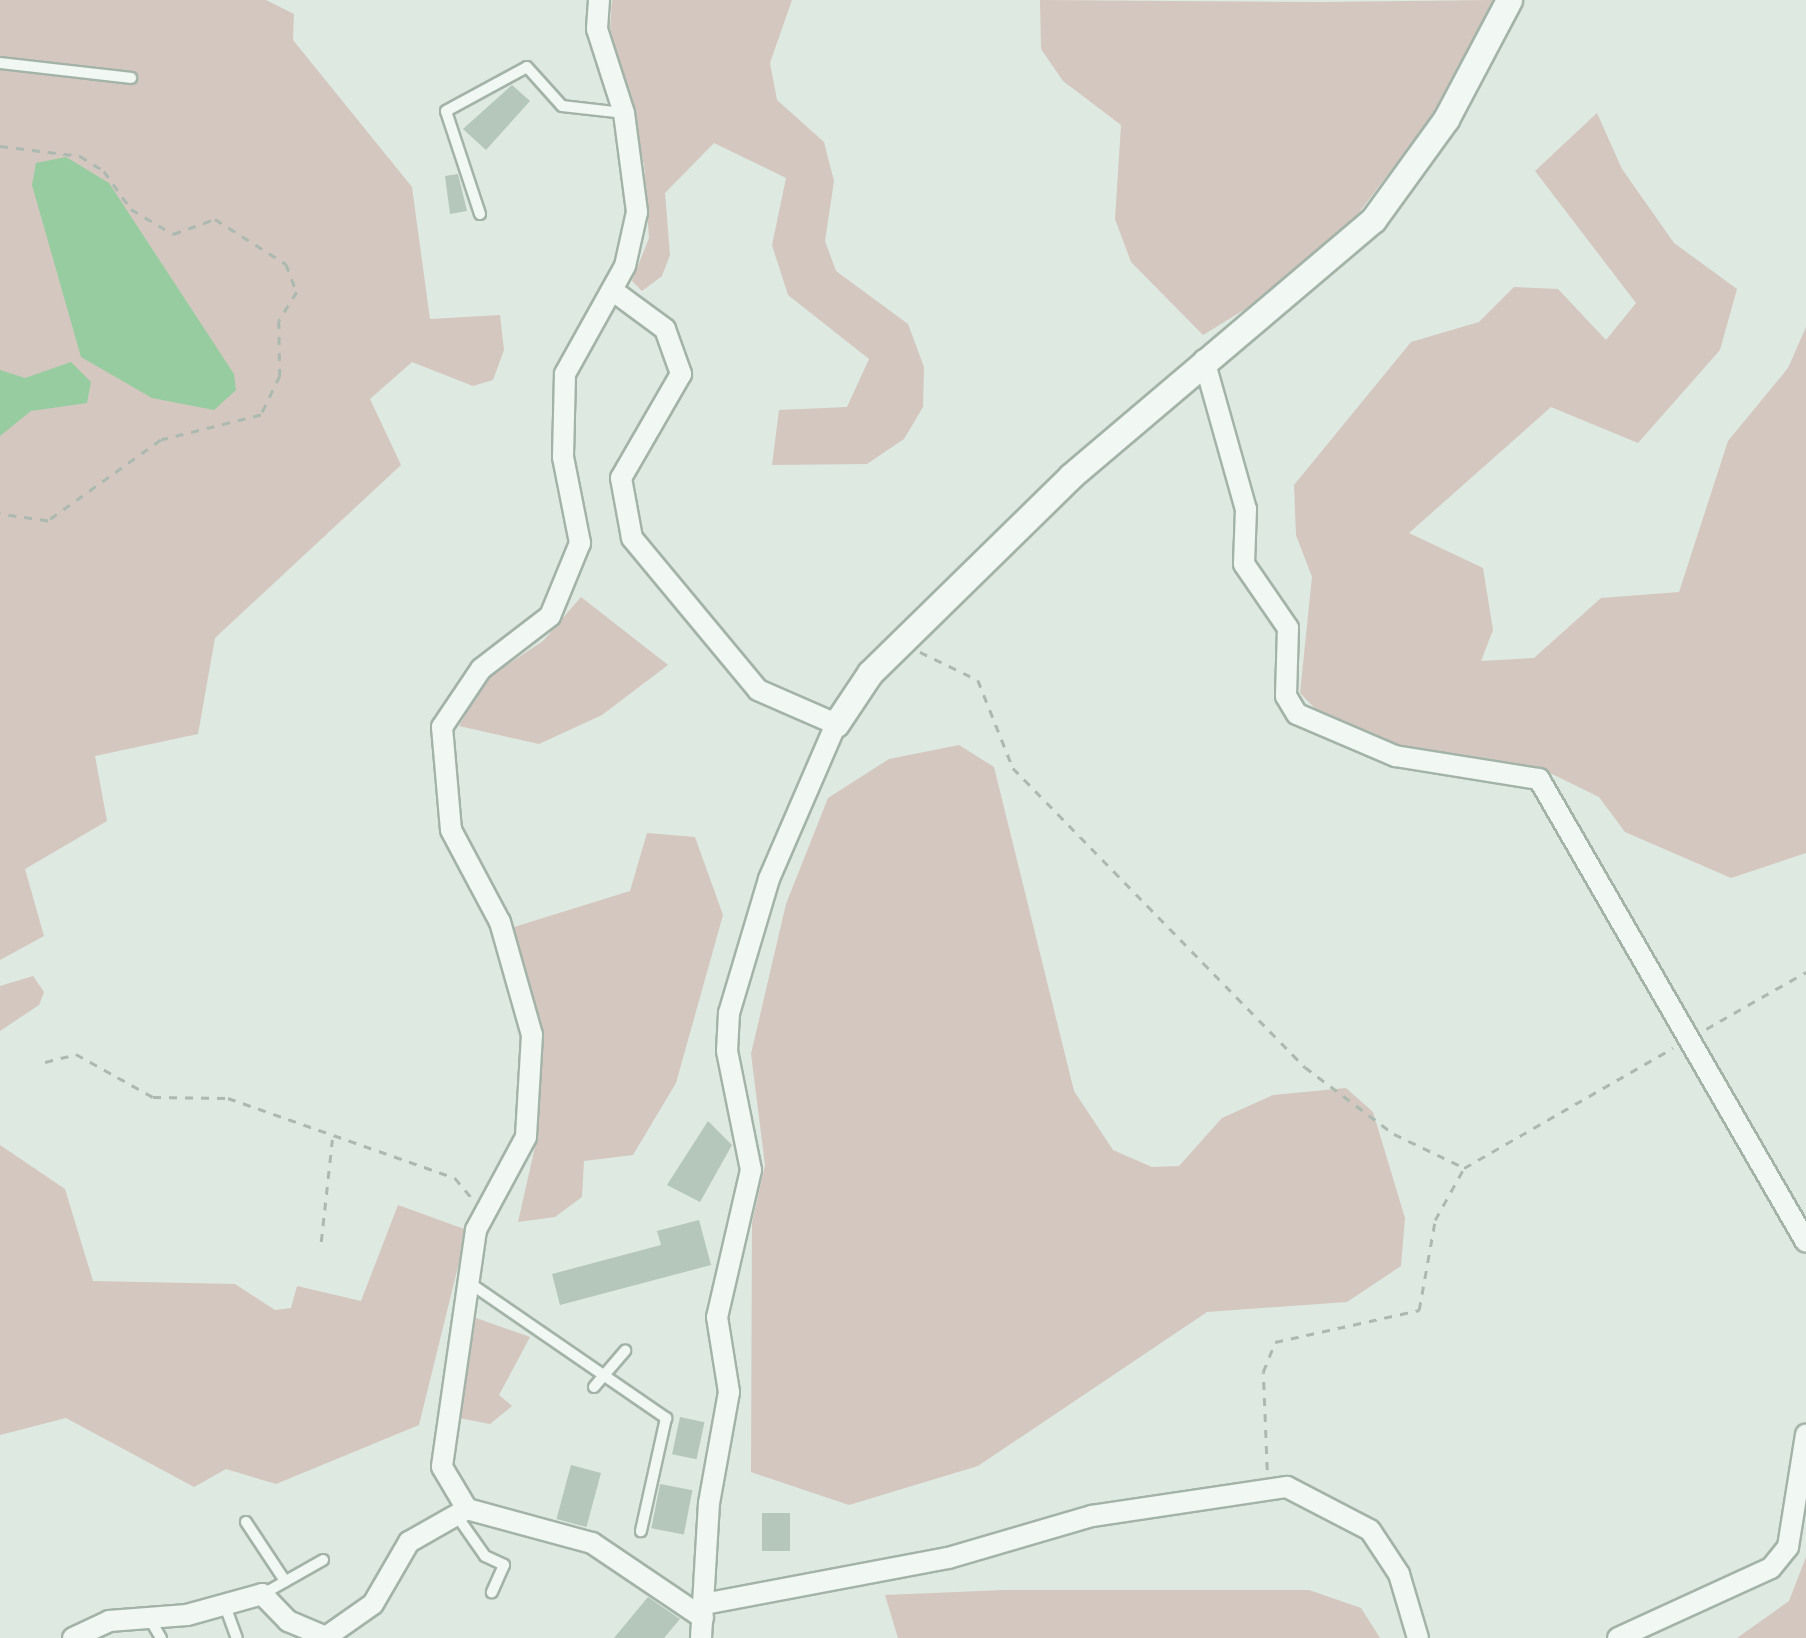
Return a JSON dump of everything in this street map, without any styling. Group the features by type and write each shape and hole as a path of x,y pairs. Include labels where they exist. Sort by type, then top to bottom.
{"street":[{"path":"462,1512 442,1467 476,1230 526,1136 532,1034 500,922 451,830 442,727 481,669 550,616 568,590 580,544 563,457 564,374 634,243 637,212 624,113 597,29 599,0"},
{"path":"703,1620 729,1392 717,1317 752,1170 727,1051 730,1013 769,879 836,724 900,644 1204,360 1373,220 1446,119 1509,0"},
{"path":"612,290 665,330 680,374 666,409 630,448 621,478 632,538 758,690 836,724"},
{"path":"1204,360 1246,508 1244,564 1288,628 1286,696 1298,714 1396,756 1538,779 1806,1242"},
{"path":"1618,1638 1771,1568 1788,1547 1806,1434"},
{"path":"703,1620 742,1603 1053,1524 1268,1487 1307,1492 1370,1530 1399,1574 1418,1638"},
{"path":"73,1638 146,1614 262,1594 288,1621 326,1638 374,1604 409,1542 462,1512 592,1543 703,1620"}],"lane":[{"path":"0,63 131,78"},
{"path":"480,214 446,111 527,68 562,106 624,113"},
{"path":"471,1284 516,1324 604,1368 666,1418 641,1531"},
{"path":"594,1387 604,1368 626,1351"},
{"path":"462,1512 484,1556 504,1566 492,1592"},
{"path":"246,1522 285,1581"},
{"path":"262,1594 323,1560"},
{"path":"224,1603 237,1638"},
{"path":"146,1614 162,1638"}],"path":[{"path":"0,146 80,156 104,170 131,209 173,234 215,219 286,264 297,292 279,321 280,376 261,415 161,440 48,521 0,514"},
{"path":"900,644 978,680 1013,768 1305,1067 1394,1134 1464,1168"},
{"path":"1268,1487 1266,1356 1292,1333 1418,1310 1435,1220 1464,1168 1806,972"},
{"path":"45,1062 76,1054 134,1093 228,1098 332,1140 455,1178 471,1193 476,1230"},
{"path":"321,1242 332,1140"}],"shaded area":[{"path":"0,0 266,0 294,14 293,40 412,187 430,319 500,315 504,350 493,380 473,386 412,362 370,399 401,465 215,638 198,734 95,756 107,821 25,869 44,936 0,960"},
{"path":"612,0 792,0 770,63 777,100 824,142 834,181 825,241 836,271 908,324 924,367 923,407 904,439 867,464 772,465 779,410 847,407 869,359 788,295 772,245 786,178 714,143 665,193 670,255 662,276 642,291 632,281 649,238 644,165 610,27"},
{"path":"1040,0 1493,0 1450,92 1358,214 1275,291 1203,335 1131,262 1115,219 1121,125 1063,81 1041,49"},
{"path":"1597,113 1622,169 1674,243 1737,289 1720,350 1638,443 1551,407 1409,533 1483,568 1493,630 1481,661 1534,658 1601,598 1679,592 1728,441 1788,368 1806,327 1806,853 1731,878 1625,832 1599,797 1546,771 1387,747 1327,721 1300,693 1312,577 1296,535 1294,485 1411,342 1479,322 1514,287 1558,289 1606,340 1636,303 1535,171"},
{"path":"66,157 109,183 234,374 236,390 214,410 152,398 81,357 32,185 36,163"},
{"path":"71,362 91,382 87,403 31,411 0,436 0,370 25,378"},
{"path":"581,597 668,665 602,715 539,744 459,726 487,678 543,641"},
{"path":"959,745 994,767 1074,1091 1113,1150 1152,1167 1179,1166 1222,1118 1273,1095 1346,1088 1373,1112 1405,1218 1401,1266 1347,1302 1207,1312 978,1466 849,1505 751,1472 752,1223 765,1165 751,1054 786,904 828,798 889,759"},
{"path":"647,833 695,837 723,915 676,1083 633,1155 584,1161 582,1197 555,1217 518,1222 537,1138 541,1037 514,927 630,891"},
{"path":"33,976 44,992 39,1005 0,1031 0,986"},
{"path":"0,1145 65,1189 93,1281 235,1284 275,1310 291,1308 297,1286 361,1301 398,1205 467,1230 419,1425 276,1484 226,1469 194,1487 66,1418 0,1435"},
{"path":"476,1318 530,1337 499,1395 512,1406 490,1424 454,1417"},
{"path":"1806,1557 1806,1638 1737,1638 1789,1601"},
{"path":"1004,1590 1309,1590 1361,1608 1380,1638 898,1638 885,1595"}],"building":[{"path":"512,85 530,101 486,150 463,129"},
{"path":"458,174 467,211 450,214 445,176"},
{"path":"708,1121 732,1145 700,1202 667,1185"},
{"path":"699,1220 711,1265 560,1305 552,1274 661,1245 657,1231"},
{"path":"680,1417 704,1422 697,1459 672,1454"},
{"path":"571,1465 601,1473 586,1527 557,1519"},
{"path":"660,1484 692,1490 684,1534 651,1528"},
{"path":"762,1513 790,1513 790,1551 762,1551"},
{"path":"648,1597 680,1619 664,1638 614,1638"}]}
